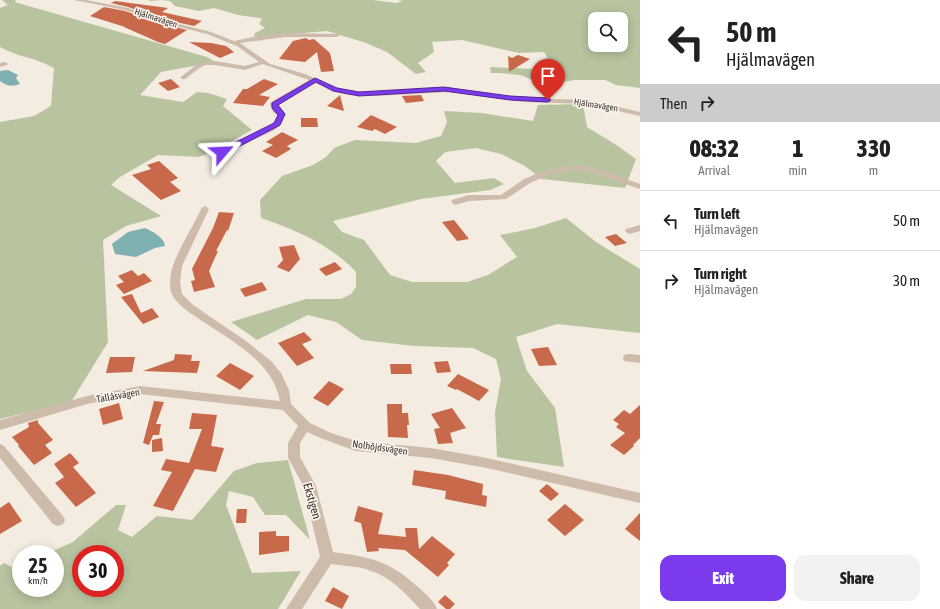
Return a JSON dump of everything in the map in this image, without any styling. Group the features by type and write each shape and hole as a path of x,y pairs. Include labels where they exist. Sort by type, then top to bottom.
{"street":[{"name":"Hjälmavägen","path":"77,0 126,9 171,24 209,33 234,43 263,62 315,80 336,90 359,94 450,90 525,100 588,102 640,114"},
{"path":"234,43 258,38 318,34 338,35"},
{"path":"183,78 198,66 211,63 220,63 247,68 263,62"},
{"path":"222,152 277,124 282,114 275,108 274,104 315,80"},
{"path":"455,202 469,198 504,197 534,178 549,172 575,167 588,168 640,187"},
{"path":"205,209 180,259 176,272 176,289 178,296 193,310 215,326 258,354 281,382 286,394 286,406"},
{"path":"629,232 640,228"},
{"path":"628,358 640,359"},
{"name":"Tallåsvägen","path":"0,425 42,412 123,392 140,390 264,405 286,406"},
{"name":"Nolhöjdsvägen","path":"286,406 306,426 327,436 356,446 431,453 487,462 640,498"},
{"name":"Ekstigen","path":"306,426 300,431 294,443 294,458 310,486 327,557"},
{"path":"0,449 58,520"},
{"path":"294,609 324,565 327,557 363,562 375,565 389,572 430,609"}],"green space":[{"path":"2,0 16,0 15,2 18,3 207,57 215,62 161,72 140,95 183,102 197,92 208,93 227,99 223,106 252,130 218,149 199,157 158,155 120,177 111,185 161,216 126,226 103,240 108,342 71,402 0,419 0,122 34,116 51,106 54,68 0,47 0,8 8,5"},
{"path":"160,0 372,0 397,3 403,1 397,0 640,0 640,88 616,85 605,80 574,80 559,83 535,81 520,75 491,73 490,67 535,69 546,64 547,57 544,52 519,53 462,40 432,42 434,52 418,63 426,72 416,74 387,52 366,43 327,31 254,37 255,33 265,28 259,24 262,19 238,15 214,8 199,11 175,6 170,1"},
{"path":"583,104 587,127 636,159 625,188 542,179 525,166 501,154 476,148 445,152 436,161 455,183 494,178 504,184 490,190 421,199 333,221 342,232 364,240 390,275 412,282 467,282 488,275 517,257 500,235 535,228 566,218 596,242 640,269 640,333 557,324 516,337 527,371 555,408 564,467 497,457 495,412 501,379 496,359 473,348 414,346 362,340 336,322 308,315 257,340 231,322 306,299 341,299 351,294 356,287 356,272 336,254 300,233 261,218 260,200 282,176 313,165 326,157 334,148 355,140 416,143 441,136 447,122 444,111 482,113 533,121 538,105"},
{"path":"288,460 310,540 286,515 265,515 253,497 229,491 226,505 252,573 301,571 278,609 0,609 0,566 4,563 12,567 12,597 64,597 64,546 73,542 116,505 126,505 118,530 132,537 157,516 192,520 234,471 257,463"}],"water":[{"path":"8,70 18,75 16,78 20,84 9,86 0,81 0,71"},
{"path":"145,228 160,237 165,246 155,248 136,257 115,254 112,244 128,232"}],"building":[{"path":"115,1 168,8 162,12 202,21 194,26 167,20 111,3"},
{"path":"104,7 125,11 163,24 187,30 165,44 125,27 90,16"},
{"path":"306,38 309,40 314,39 330,53 334,71 321,72 317,52 305,62 279,59 293,41"},
{"path":"189,42 211,43 226,46 234,52 220,58"},
{"path":"518,55 530,59 509,72 508,56 512,58"},
{"path":"171,79 180,87 168,91 158,83"},
{"path":"264,79 278,84 259,95 270,97 263,106 233,103 243,89 247,89"},
{"path":"340,95 344,111 327,106"},
{"path":"421,95 424,101 406,103 402,96"},
{"path":"371,115 397,127 385,134 375,129 372,131 357,127"},
{"path":"301,118 317,118 318,127 301,127"},
{"path":"282,132 298,140 287,146 291,149 276,158 262,151 273,145 266,142"},
{"path":"159,161 178,178 170,182 181,191 161,200 132,175 151,169 147,165"},
{"path":"219,212 234,213 228,231 227,230 216,251 218,251 209,271 215,287 194,292 191,281 195,280 192,269 213,228"},
{"path":"454,220 469,239 457,241 442,222"},
{"path":"616,234 627,243 615,246 605,237"},
{"path":"294,245 300,259 289,272 277,267 283,260 279,247"},
{"path":"335,262 342,269 326,276 319,269"},
{"path":"132,270 138,276 144,273 152,281 124,294 116,285 124,282 118,276"},
{"path":"262,282 267,290 245,297 240,289"},
{"path":"132,294 141,313 152,308 159,317 143,324 121,297"},
{"path":"304,332 312,340 302,344 314,358 297,366 278,343"},
{"path":"548,347 557,365 539,366 531,349"},
{"path":"175,354 192,355 191,361 200,361 197,373 143,371 174,360"},
{"path":"110,357 135,357 132,372 106,373"},
{"path":"448,361 451,372 437,373 434,362"},
{"path":"230,363 254,376 240,390 216,376"},
{"path":"390,364 411,364 412,374 391,374"},
{"path":"458,374 489,390 479,401 457,389 456,390 447,386"},
{"path":"329,381 344,389 328,406 313,398"},
{"path":"154,401 164,402 156,424 161,424 159,435 153,435 149,445 143,443"},
{"path":"119,403 123,419 103,425 99,409"},
{"path":"387,404 402,404 402,413 408,413 408,438 388,437"},
{"path":"640,405 640,438 624,455 610,445 625,433 616,427 619,424 613,420 624,410 630,414"},
{"path":"452,408 466,428 450,433 453,443 438,444 434,429 440,428 431,414"},
{"path":"192,413 217,415 211,446 224,448 216,472 195,469 173,511 153,506 172,472 161,470 166,459 189,463 202,429 189,429"},
{"path":"38,420 38,423 53,440 45,445 52,453 34,465 12,437 29,427 28,423"},
{"path":"162,438 163,451 152,452 152,440"},
{"path":"70,453 79,463 73,467 96,493 76,507 55,483 64,477 54,464"},
{"path":"414,470 448,475 483,484 482,495 487,496 486,507 445,499 446,491 412,485"},
{"path":"547,484 559,494 551,501 539,491"},
{"path":"9,502 22,521 0,534 0,508"},
{"path":"565,504 584,520 565,536 547,520"},
{"path":"358,506 383,513 378,534 406,537 405,528 417,528 419,549 432,536 455,554 447,563 449,565 438,577 405,550 378,548 379,551 367,552 361,523 354,521"},
{"path":"237,509 247,509 246,523 236,523"},
{"path":"640,513 640,541 625,529"},
{"path":"276,531 276,536 289,536 289,551 259,555 259,532"},
{"path":"333,587 349,596 342,609 325,601"},
{"path":"445,595 455,604 450,609 446,609 438,602"}],"route":[{"path":"222,152 270,129 277,124 282,114 274,107 274,104 299,91 315,80 336,90 359,94 382,94 444,89 525,100 548,100"}]}
